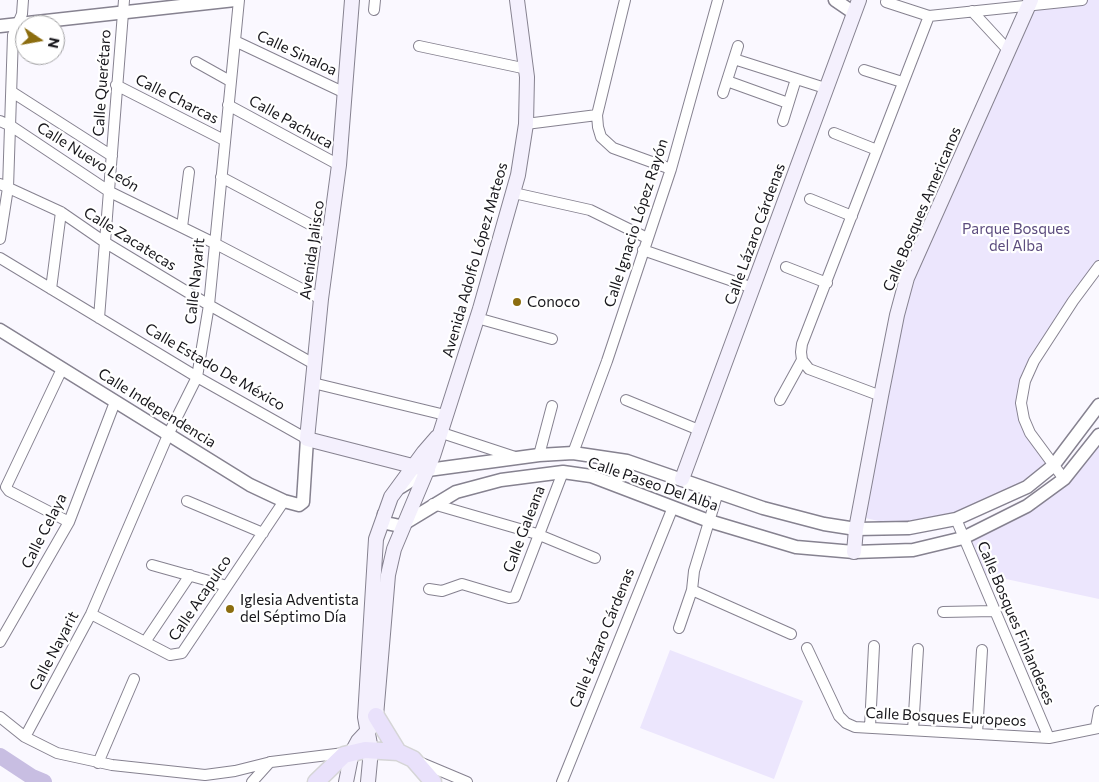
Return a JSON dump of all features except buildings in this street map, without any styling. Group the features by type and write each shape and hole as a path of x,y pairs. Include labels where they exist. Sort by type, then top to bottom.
{"main road":[{"name":"Avenida Jalisco","path":"307,439 321,299 340,165 352,0"},
{"name":"Avenida Adolfo López Mateos","path":"406,522 428,470 477,318 514,193 526,124 527,70 517,0"},
{"name":"Calle Bosques Americanos","path":"854,552 856,529 881,396 897,314 907,278 1030,3"},
{"name":"Calle Lázaro Cárdenas","path":"682,479 856,6"},
{"name":"Avenida Adolfo López Mateos","path":"371,750 365,717 373,564 376,540 391,498 439,434"},
{"name":"Calle Estado De México","path":"307,439 428,470"},
{"path":"346,782 352,752 358,740 368,731 376,716 388,574 394,549 406,522"},
{"path":"376,716 398,752"},
{"path":"368,782 371,750"},
{"path":"316,782 344,755 371,750 398,752 413,759 433,782"}],"street":[{"path":"22,15 23,0"},
{"path":"65,16 123,6 235,0"},
{"name":"Calle Nayarit","path":"26,737 91,614 168,435 197,377 209,305 220,177 239,0"},
{"path":"625,0 597,115 601,137 613,148 671,169"},
{"name":"Calle Ignacio López Rayón","path":"573,453 607,361 671,169 718,0"},
{"path":"835,0 856,6"},
{"path":"886,2 930,16 1030,3 1082,0"},
{"name":"Calle Querétaro","path":"99,318 123,6"},
{"path":"972,12 1009,51"},
{"path":"780,400 802,360 802,344 827,283 902,82 930,16"},
{"path":"0,26 15,25"},
{"path":"0,239 11,126 13,35 15,30"},
{"name":"Calle Sinaloa","path":"235,41 346,93"},
{"path":"419,46 527,70"},
{"path":"723,94 738,46"},
{"path":"734,59 825,88"},
{"path":"196,62 230,81"},
{"path":"864,70 902,82"},
{"path":"782,121 796,79"},
{"path":"727,81 788,103"},
{"name":"Calle Charcas","path":"116,85 224,140"},
{"path":"12,92 112,156"},
{"name":"Calle Pachuca","path":"228,105 340,165"},
{"path":"526,124 597,115"},
{"name":"Calle Nuevo León","path":"0,121 11,126 110,192 214,242 321,299"},
{"path":"834,133 877,150"},
{"path":"182,227 189,172"},
{"path":"220,177 330,235"},
{"name":"Calle Zacatecas","path":"4,186 61,212 106,243 209,305 314,364"},
{"path":"514,193 590,210 647,238"},
{"path":"810,199 852,216"},
{"name":"Calle Zacatecas","path":"51,289 61,212"},
{"path":"643,250 753,288"},
{"name":"Calle Estado De México","path":"0,258 197,377 307,439"},
{"path":"1064,479 1030,434 1024,419 1021,403 1025,381 1034,361 1073,301 1099,266"},
{"path":"786,267 827,283"},
{"path":"477,318 552,339"},
{"name":"Calle Independencia","path":"2,334 62,368 250,485 284,501 301,504"},
{"path":"802,360 809,369 881,396"},
{"path":"62,368 6,487 9,491 69,522"},
{"path":"312,383 445,416"},
{"path":"626,400 699,430"},
{"name":"Calle Celaya","path":"0,642 69,522 115,402"},
{"name":"Calle Paseo Del Alba","path":"399,489 428,470 539,455 573,453 627,461 795,518 856,529 909,528 956,519 1027,487 1053,466 1099,405"},
{"path":"539,455 552,406"},
{"path":"439,434 518,458"},
{"name":"Calle Paseo Del Alba","path":"406,522 433,504 456,492 477,485 534,474 563,472 591,476 709,521 796,547 854,552 913,550 963,538 1027,506 1064,479 1099,435"},
{"name":"Avenida Jalisco","path":"301,504 307,439"},
{"path":"617,485 616,474 618,466 627,461"},
{"name":"Calle Galeana","path":"429,589 442,591 462,584 509,598 515,597 537,534 563,472"},
{"path":"679,628 692,590 694,571 718,492"},
{"path":"188,501 263,533"},
{"name":"Calle Acapulco","path":"91,614 170,655 182,653 284,501"},
{"path":"433,504 537,534 595,558"},
{"name":"Calle Lázaro Cárdenas","path":"562,782 673,507"},
{"path":"384,514 386,523 390,525 400,526 406,522"},
{"name":"Calle Bosques Finlandeses","path":"956,519 1049,738"},
{"path":"152,565 228,586"},
{"path":"145,642 190,575"},
{"path":"692,590 791,634"},
{"path":"943,612 994,611"},
{"path":"870,728 874,646"},
{"name":"Calle Bosques Europeos","path":"807,648 839,716 846,724 870,728 1049,738 1098,728"},
{"path":"913,730 918,649"},
{"path":"977,734 982,650"},
{"path":"98,763 134,679"},
{"path":"1098,728 1099,711"},
{"path":"0,717 26,737 57,753 98,763 204,775 235,771 271,762 352,752"},
{"path":"413,759 467,782"},
{"path":"254,780 271,762"}],"green space":[{"name":"Parque Bosques del Alba","path":"1082,0 1099,0 1099,266 1025,381 1024,419 1053,466 956,519 909,528 861,517 897,315 1028,7"},
{"path":"1099,435 1099,599 978,573 963,538 1027,506"},
{"path":"670,650 803,701 774,779 640,728"}],"waterway":[{"path":"0,756 32,777 44,782"}],"place":[{"name":"Conoco","path":"517,302"},
{"name":"Iglesia Adventista del Séptimo Día","path":"230,609"}]}
